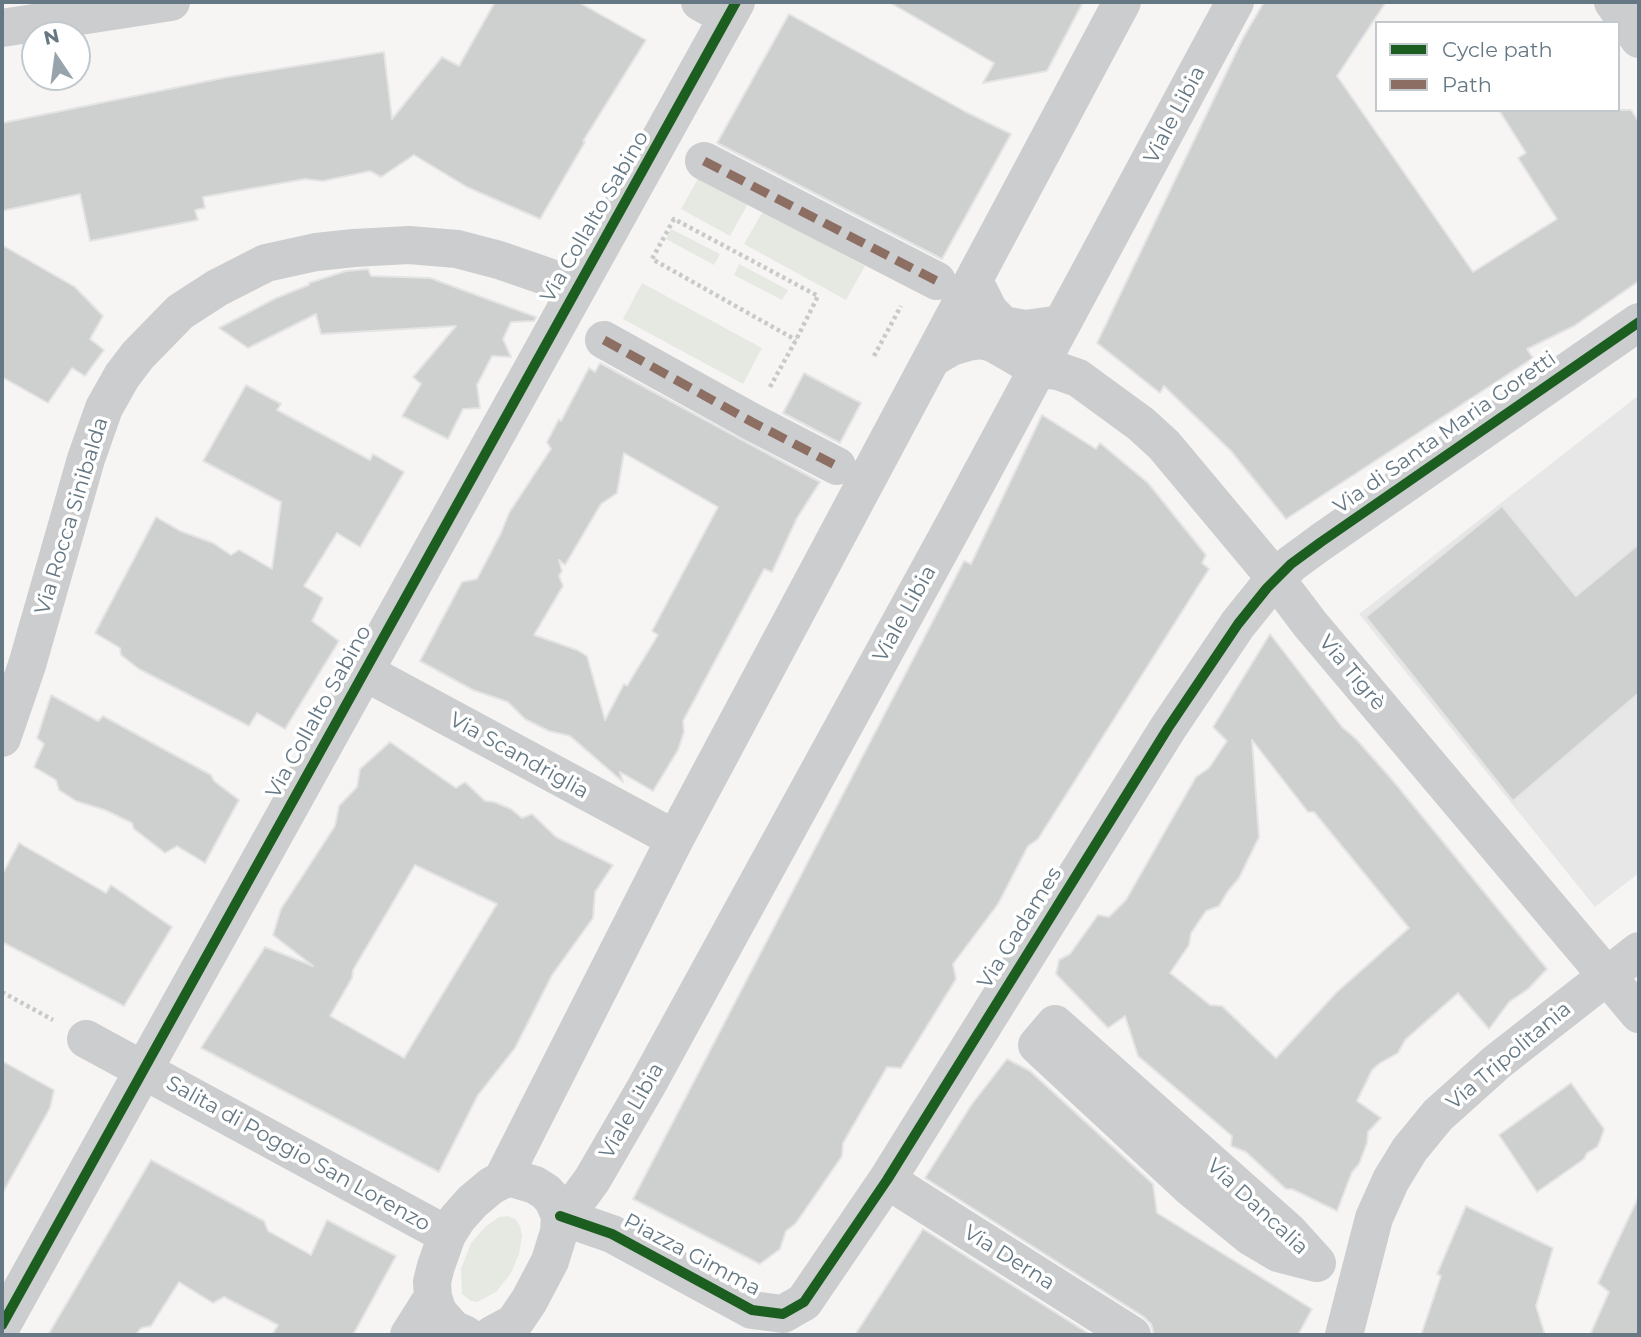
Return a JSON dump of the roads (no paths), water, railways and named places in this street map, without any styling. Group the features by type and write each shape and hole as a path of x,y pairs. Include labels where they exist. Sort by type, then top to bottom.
{"street":[{"path":"2,28 171,2"},
{"path":"502,1180 675,839 934,357 955,281 1047,139 1122,2"},
{"name":"Viale Libia","path":"560,1216 578,1199 592,1180 646,1087 1235,2"},
{"path":"1614,2 1639,39"},
{"name":"Via Collalto Sabino","path":"2,1325 363,671 672,120 721,7"},
{"path":"704,161 955,281 1003,325 1025,329 1061,324"},
{"name":"Via Rocca Sinibalda","path":"2,738 27,665 86,459 104,408 122,376 138,355 180,312 217,288 266,263 316,252 354,248 409,246 457,249 499,260 577,287"},
{"name":"Via di Santa Maria Goretti","path":"1276,579 1321,542 1639,322"},
{"path":"604,340 837,466"},
{"name":"Via Tigrè","path":"934,357 951,347 981,340 993,343 1038,369 1058,371 1078,378 1141,424 1164,445 1310,624 1639,1014"},
{"name":"Via Gadames","path":"804,1302 887,1180 1168,729 1238,624 1276,579"},
{"name":"Via Scandriglia","path":"363,671 675,839"},
{"name":"Via Tripolitania","path":"1344,1335 1374,1218 1409,1149 1438,1115 1497,1062 1639,951"},
{"name":"Via Dancalia","path":"998,1001 1032,1006 1046,1035 1191,1188 1251,1237 1278,1253 1317,1263 1289,1232 1046,1035"},
{"name":"Salita di Poggio San Lorenzo","path":"86,1039 447,1235"},
{"path":"466,1335 444,1321 433,1297 434,1274 447,1235 472,1202 502,1180 512,1178 535,1185 553,1200 560,1216 555,1249 537,1287 514,1323 495,1335"},
{"name":"Via Derna","path":"887,1180 1132,1335"},
{"name":"Piazza Gimma","path":"560,1216 612,1234 752,1310 783,1314 804,1302"},
{"path":"410,1335 433,1297"}]}
